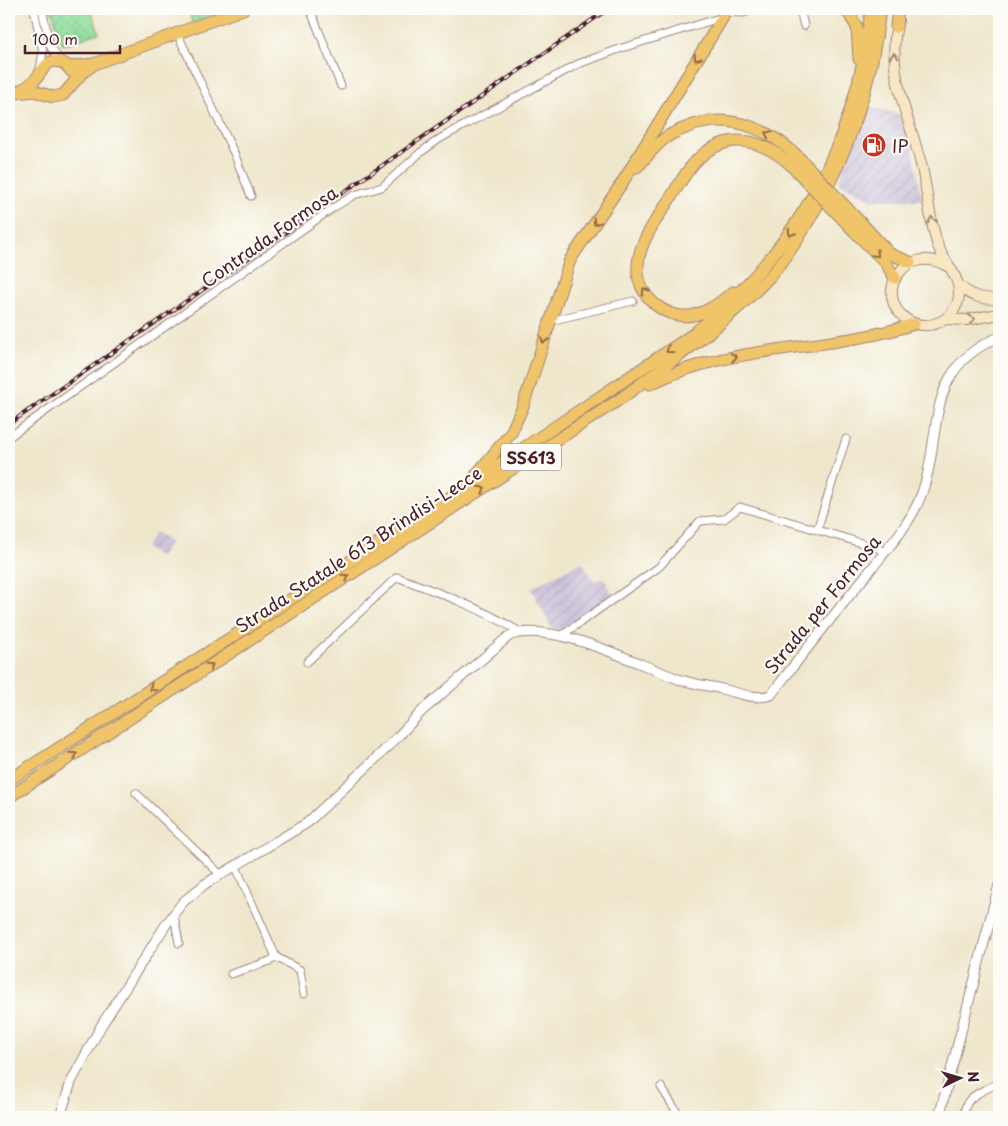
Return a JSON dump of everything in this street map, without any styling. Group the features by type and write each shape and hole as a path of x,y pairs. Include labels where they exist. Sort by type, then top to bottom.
{"main road":[{"path":"12,95 34,91 44,92 53,96 63,95 82,73 94,64 243,9"},
{"path":"846,9 852,16 859,39 856,93"},
{"name":"Strada Statale 613 Brindisi-Lecce","path":"9,780 461,490 692,335 726,308 782,246 827,172 844,134 856,93 868,41 871,9"},
{"name":"Strada Statale 613 Brindisi-Lecce","path":"9,797 623,397 696,344 737,309 772,274 792,250 835,176 851,137 868,79 876,43 880,9"},
{"path":"899,9 893,60 897,86 921,164 935,238 947,266 966,293 974,296 999,299"},
{"path":"461,490 490,460 511,433 523,406 570,260 622,183 726,12"},
{"path":"12,95 34,81 39,72 51,62 94,64"},
{"path":"65,64 73,75 73,84"},
{"path":"39,72 39,84 44,92"},
{"path":"622,183 664,138 678,131 708,122 727,122 755,127 784,144 801,168 858,228 895,278"},
{"path":"758,272 715,306 692,315 678,315 656,307 642,290 638,272 641,250 652,227 694,163 716,146 738,141 756,143 801,168"},
{"path":"858,228 890,254 910,262 929,259 947,266"},
{"path":"910,262 895,278 892,289 893,300 904,318 914,324"},
{"path":"945,319 957,304 958,284"},
{"path":"623,397 660,379 711,362 876,336 914,324 930,325 945,319 966,320 999,314"}],"street":[{"path":"34,9 43,52 39,72"},
{"path":"42,9 50,46 65,64"},
{"path":"310,9 341,86"},
{"name":"Contrada Formosa","path":"9,437 333,208 354,195 382,187 420,152 442,138 578,64 726,12 744,13 754,9"},
{"path":"800,9 804,26"},
{"path":"177,33 230,145 250,196"},
{"path":"550,321 633,301"},
{"name":"Strada per Formosa","path":"307,662 397,578 440,592 497,618 520,632 561,636 622,656 682,680 754,698 771,695 884,552 912,513 922,491 932,456 937,409 954,370 971,352 999,337"},
{"path":"817,530 846,439"},
{"path":"561,636 658,567 700,521 719,520 735,509 745,508 884,552"},
{"path":"60,1117 71,1082 101,1026 174,915 195,891 306,823 449,686 509,636 520,632"},
{"path":"136,792 221,875"},
{"path":"236,867 276,957 300,970 304,994"},
{"path":"940,1117 999,885"},
{"path":"174,915 179,943"},
{"path":"230,974 270,961 276,957"},
{"path":"965,1117 966,1103 974,1095 992,1086"},
{"path":"661,1087 680,1117"}],"shaded area":[{"path":"868,106 901,115 913,150 922,200 872,200 838,182"},
{"path":"155,532 170,542 160,558 145,548"},
{"path":"582,562 594,581 604,578 613,595 562,630 552,629 531,588"}],"green space":[{"path":"51,9 91,9 99,33 63,45"},
{"path":"200,9 230,9 193,23 189,13"}],"railway":[{"path":"9,424 608,9"}],"place":[{"name":"IP","path":"874,145"}]}
